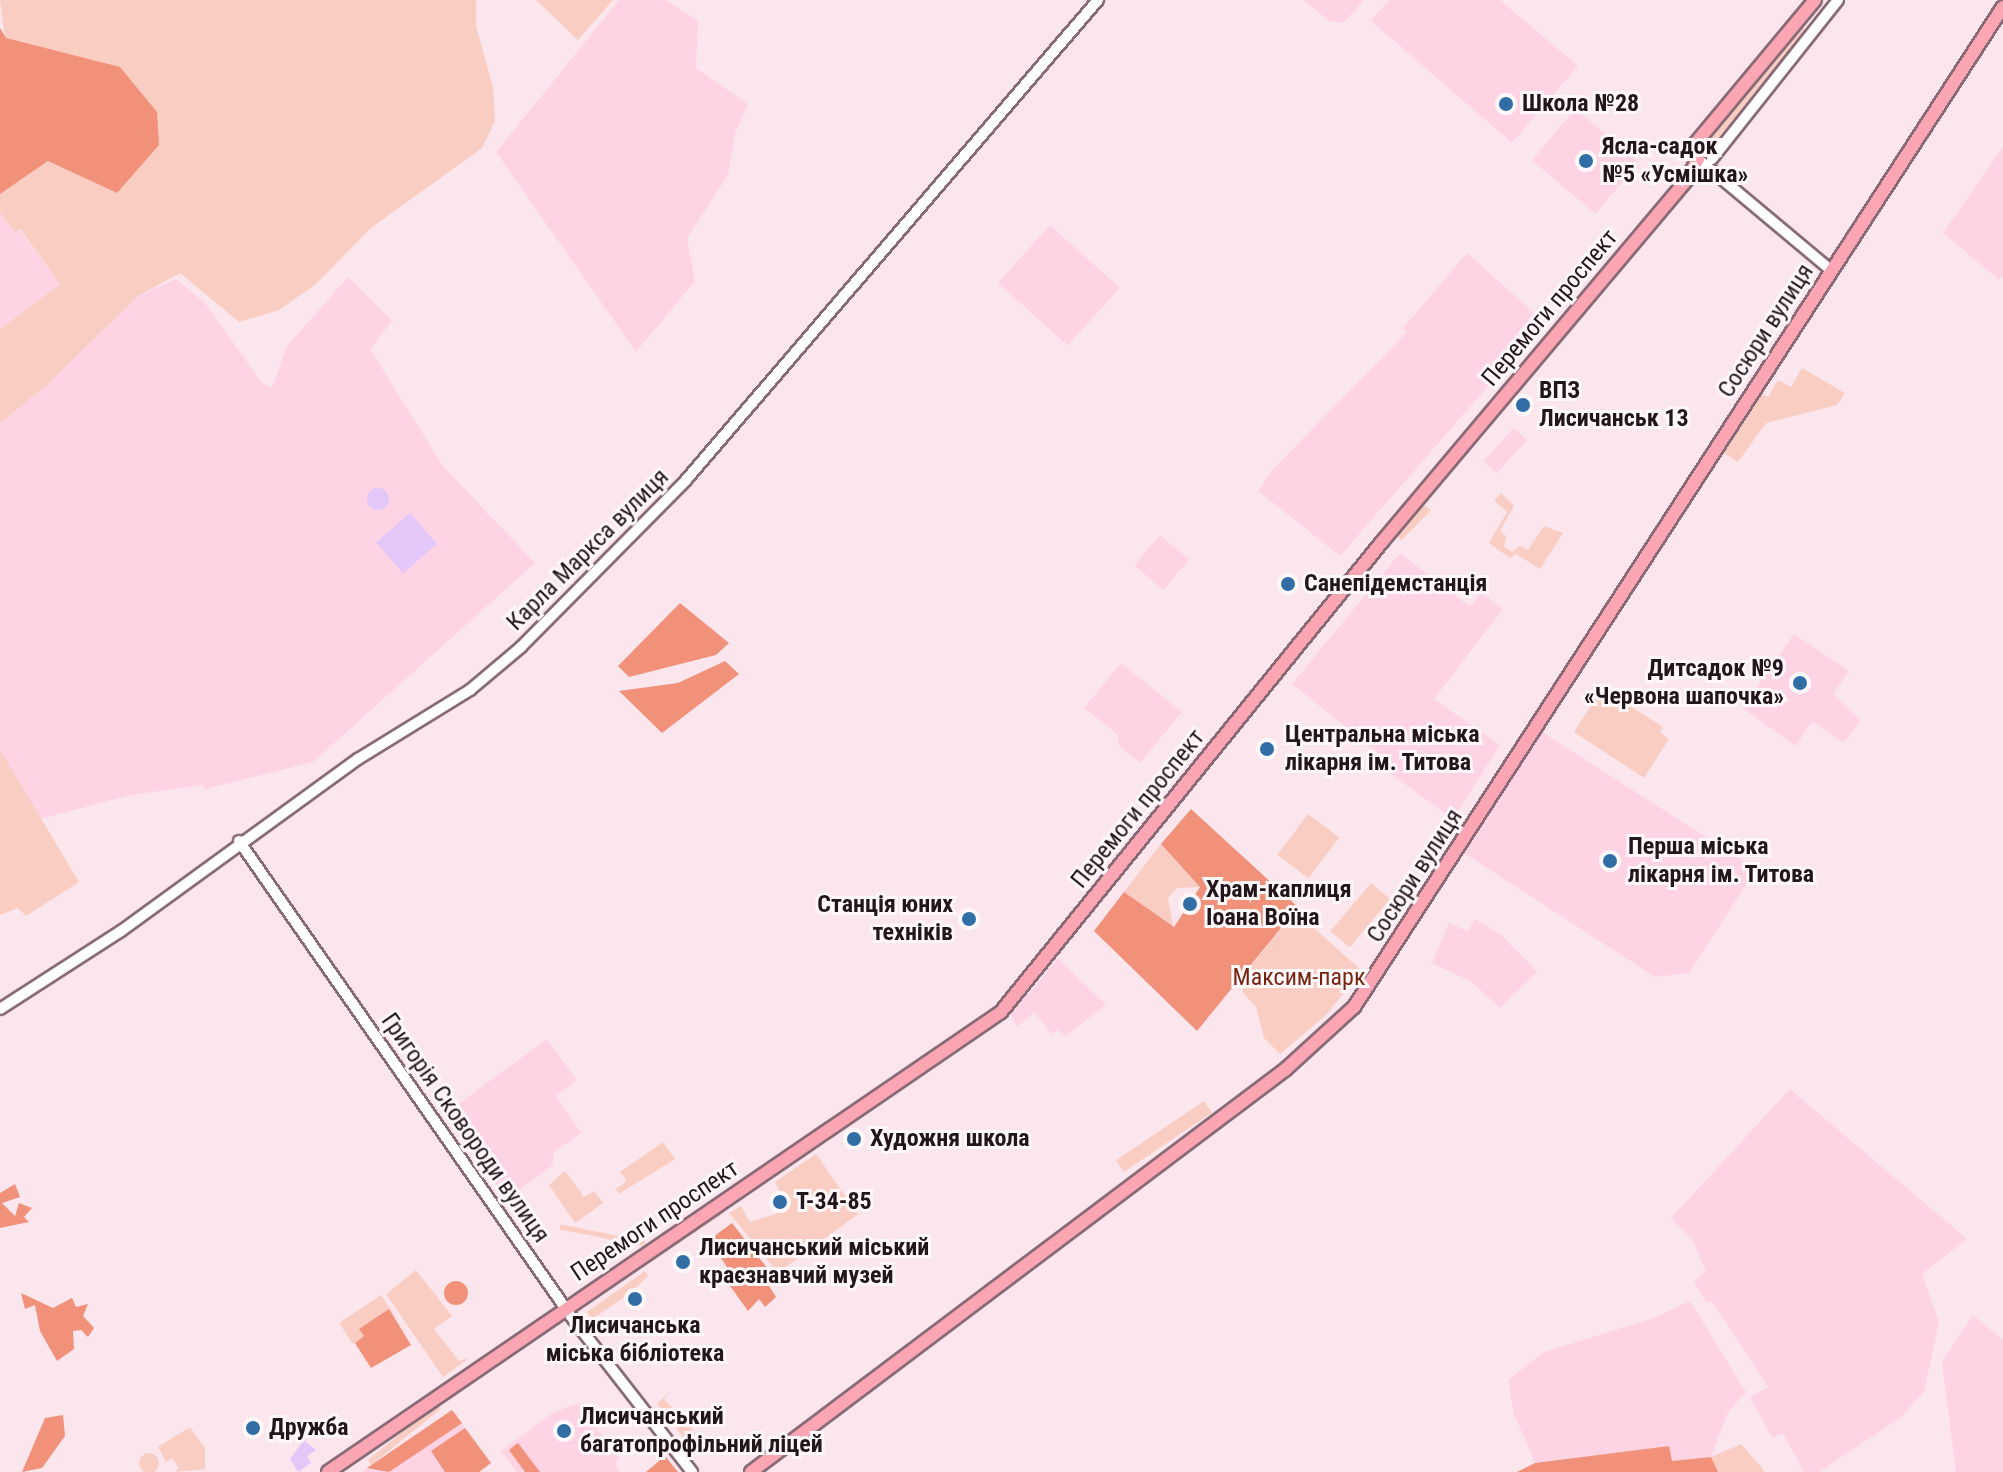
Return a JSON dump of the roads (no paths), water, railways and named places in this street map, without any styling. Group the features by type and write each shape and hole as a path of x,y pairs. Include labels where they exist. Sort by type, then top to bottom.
{"main road":[{"name":"Перемоги проспект","path":"328,1472 1001,1012 1381,543 1687,179 1698,159 1695,144 1815,0"},
{"name":"Сосюри вулиця","path":"751,1472 1336,1028 1456,856 2003,7"}],"street":[{"name":"Карла Маркса вулиця","path":"0,1009 121,931 239,841 470,690 626,546 1098,0"},
{"path":"1715,174 1712,159 1838,0"},
{"path":"1698,159 1712,159"},
{"path":"1698,159 1832,271"},
{"name":"Григорія Сковороди вулиця","path":"239,841 567,1308 692,1472"}],"place":[{"name":"Школа №28","path":"1506,104"},
{"name":"Ясла-садок №5 «Усмішка»","path":"1586,161"},
{"name":"ВПЗ Лисичанськ 13","path":"1523,405"},
{"name":"Санепідемстанція","path":"1288,584"},
{"name":"Дитсадок №9 «Червона шапочка»","path":"1800,683"},
{"name":"Центральна міська лікарня ім. Титова","path":"1267,749"},
{"name":"Перша міська лікарня ім. Титова","path":"1610,861"},
{"name":"Храм-каплиця Іоана Воїна","path":"1190,904"},
{"name":"Станція юних техніків","path":"969,919"},
{"name":"Художня школа","path":"854,1139"},
{"name":"Т-34-85","path":"780,1202"},
{"name":"Лисичанський міський краєзнавчий музей","path":"683,1262"},
{"name":"Лисичанська мiська бiблiотека","path":"635,1299"},
{"name":"Дружба","path":"253,1428"},
{"name":"Лисичанський багатопрофільний ліцей","path":"564,1431"}],"park label":[{"name":"Максим-парк","path":"1299,978"}]}
